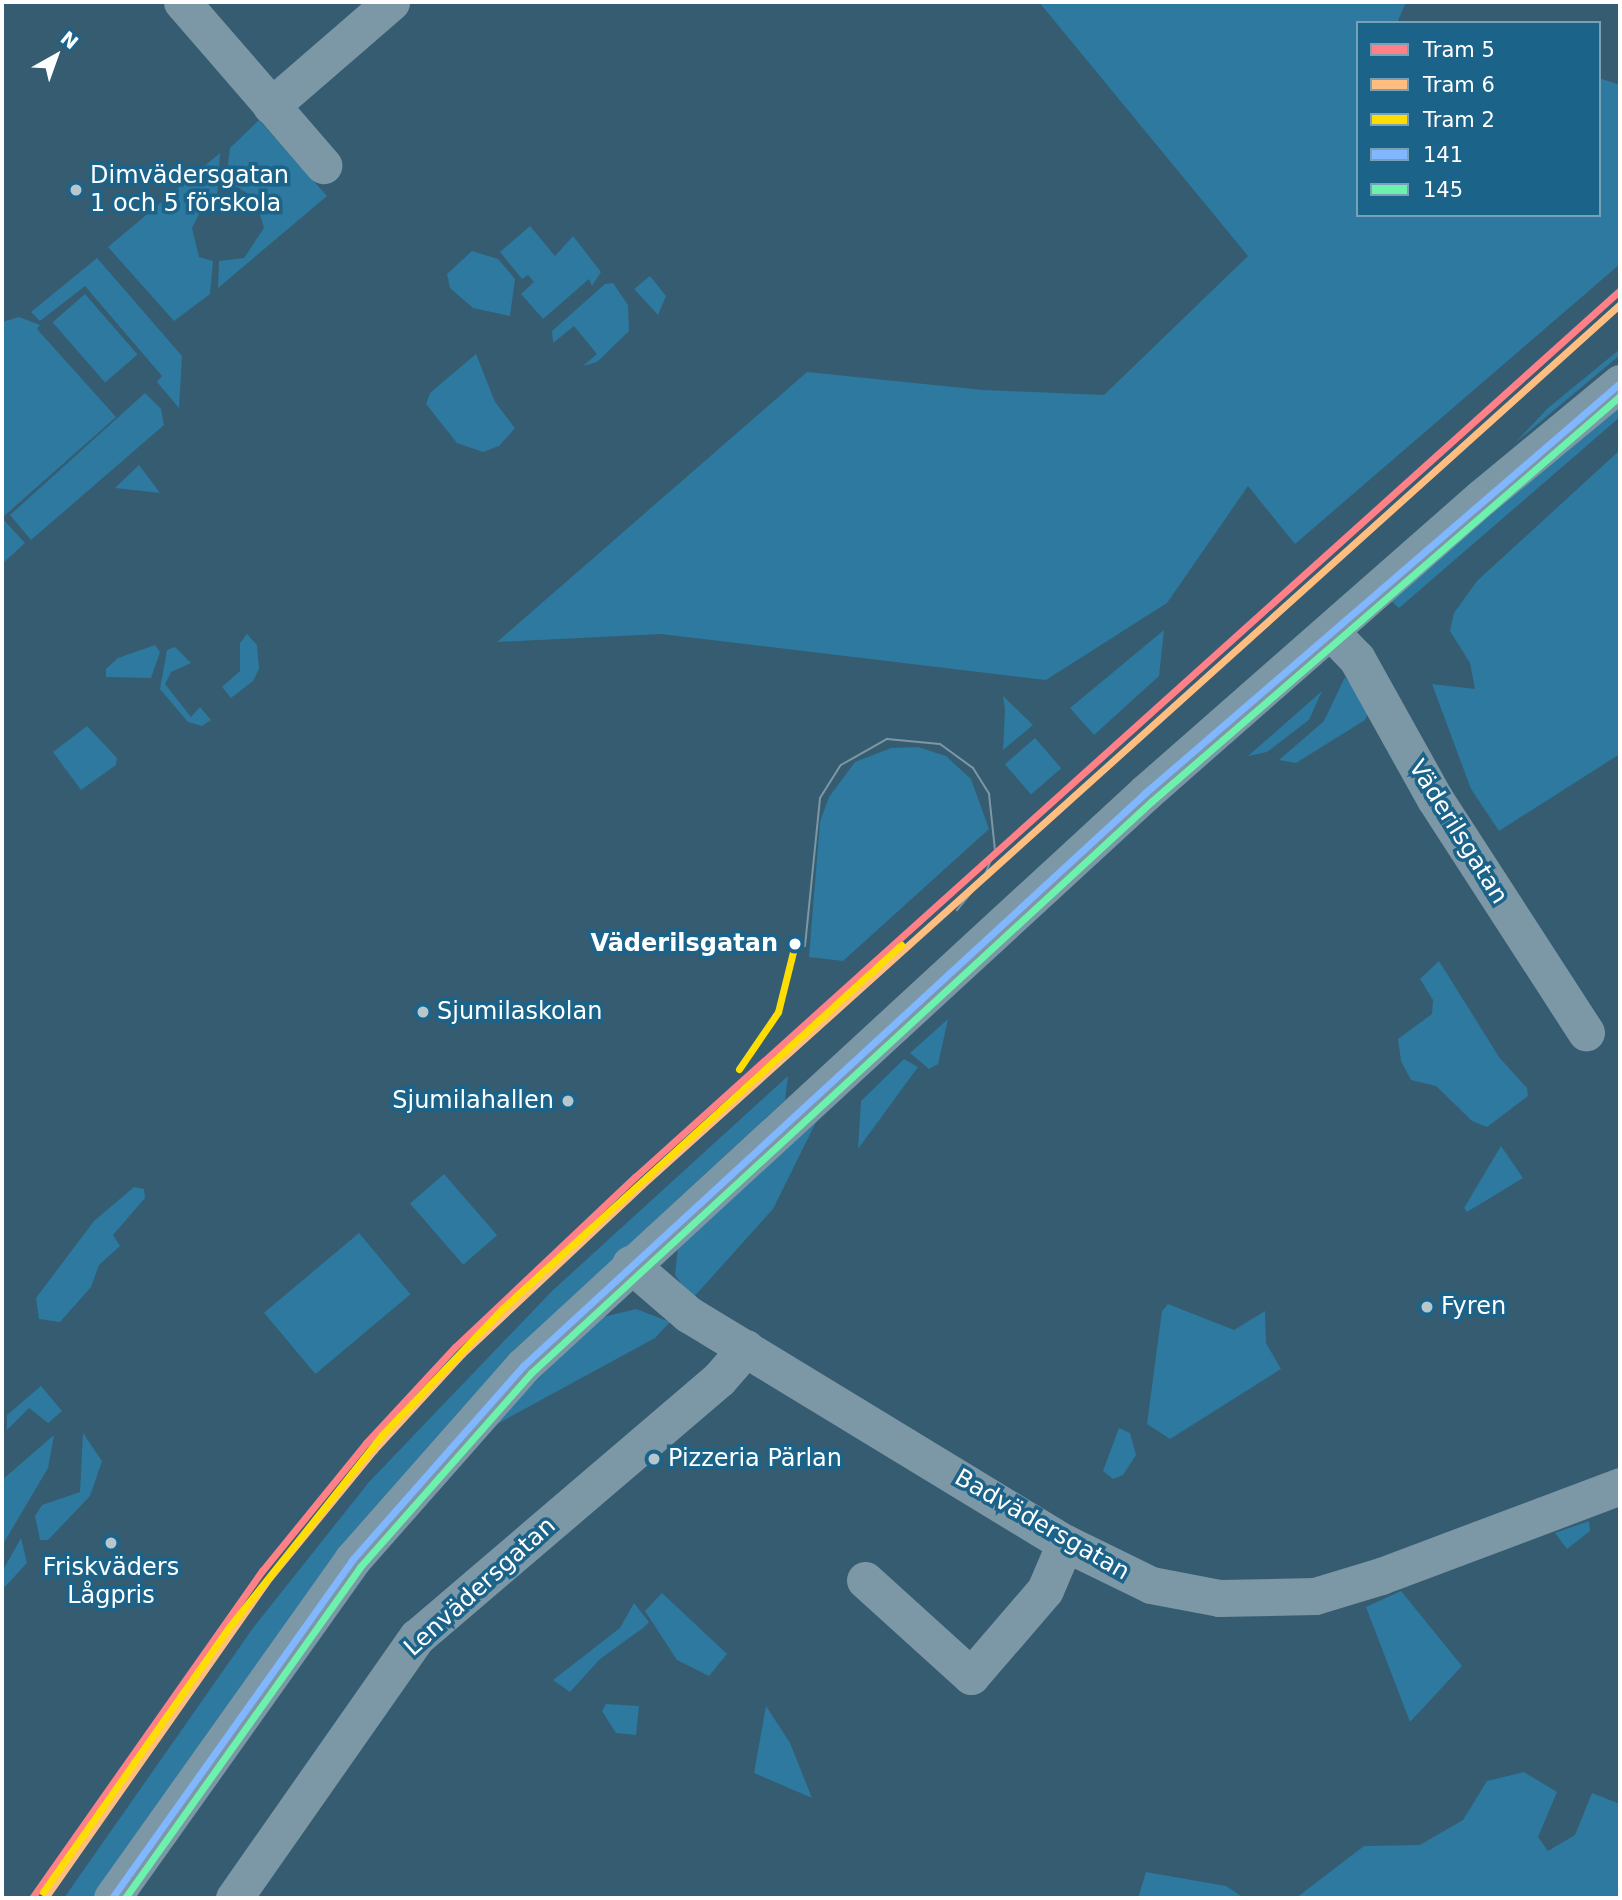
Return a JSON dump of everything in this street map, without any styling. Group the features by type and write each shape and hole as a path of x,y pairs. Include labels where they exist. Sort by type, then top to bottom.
{"street":[{"path":"181,2 323,165"},
{"path":"271,106 391,2"},
{"path":"112,1898 352,1560 437,1457 631,1264 1145,793 1332,632 1482,497 1620,383"},
{"name":"Väderilsgatan","path":"1332,632 1357,659 1435,799 1586,1032"},
{"name":"Badvädersgatan","path":"631,1264 688,1314 1065,1543 1151,1586 1219,1598 1315,1596 1381,1576 1620,1486"},
{"name":"Lenvädersgatan","path":"234,1898 417,1637 719,1379 746,1348"},
{"path":"865,1580 971,1676 1045,1590 1065,1543"}],"shaded area":[{"path":"1039,2 1406,2 1398,21 1356,21 1356,217 1601,217 1601,79 1620,85 1620,264 1295,544 1248,486 1167,603 1046,680 661,634 497,642 807,372 983,390 1104,395 1248,256"},
{"path":"259,120 327,196 218,288 219,261 244,258 264,228 255,198 226,180 230,148"},
{"path":"220,153 217,198 207,199 192,228 199,257 213,261 210,294 174,321 108,247"},
{"path":"530,226 555,256 573,236 601,272 592,286 589,279 543,319 521,294 534,282 528,275 522,279 500,252"},
{"path":"472,251 498,259 515,279 510,316 473,308 450,288 447,274"},
{"path":"97,258 182,356 179,408 157,382 162,376 85,286 40,321 31,312"},
{"path":"650,276 666,296 658,315 634,289"},
{"path":"613,283 628,305 629,331 597,362 583,366 597,354 574,326 553,343 552,331 605,284"},
{"path":"85,294 137,354 105,383 53,322"},
{"path":"19,317 40,325 37,329 116,417 3,517 2,322"},
{"path":"1620,349 1620,355 1515,443 1548,408"},
{"path":"476,354 495,402 515,428 499,446 483,452 457,443 426,404 430,393"},
{"path":"145,393 161,409 164,425 31,540 10,515"},
{"path":"1620,400 1620,417 1399,608 1391,601"},
{"path":"1620,450 1620,754 1499,831 1471,789 1432,684 1475,689 1470,663 1450,631 1454,613 1477,581"},
{"path":"139,465 160,493 115,488"},
{"path":"2,518 25,543 2,564"},
{"path":"1164,630 1159,676 1094,735 1070,708"},
{"path":"247,634 257,645 259,669 253,681 231,698 222,687 240,671 240,643"},
{"path":"155,645 160,652 151,678 106,677 106,669 118,658"},
{"path":"175,647 191,663 171,672 165,684 191,717 200,707 211,720 202,726 188,722 160,689 167,650"},
{"path":"1345,677 1370,709 1365,720 1296,763 1279,760 1324,721"},
{"path":"1322,691 1309,720 1267,752 1248,756"},
{"path":"1003,696 1033,725 1003,750 1005,709"},
{"path":"87,726 117,758 116,765 81,790 53,752"},
{"path":"1035,738 1061,768 1031,794 1005,764"},
{"path":"918,747 946,756 971,779 989,829 843,961 809,957 820,822 829,797 855,762 891,748"},
{"path":"1439,961 1499,1057 1527,1088 1528,1096 1487,1127 1472,1121 1436,1086 1411,1080 1401,1061 1398,1039 1432,1014 1433,1000 1420,979"},
{"path":"948,1019 938,1064 929,1069 910,1053"},
{"path":"904,1059 918,1067 858,1149 861,1101"},
{"path":"788,1076 785,1100 652,1223 92,1898 64,1898 253,1628 369,1482 552,1291"},
{"path":"818,1118 773,1209 692,1299 675,1275 678,1247"},
{"path":"1501,1146 1523,1178 1467,1212 1464,1208"},
{"path":"444,1174 497,1235 463,1265 410,1204"},
{"path":"134,1187 144,1189 145,1198 113,1235 120,1246 99,1265 91,1287 60,1322 39,1319 36,1298 94,1221"},
{"path":"359,1233 410,1294 315,1374 264,1313"},
{"path":"1168,1304 1234,1330 1265,1311 1266,1343 1281,1369 1170,1439 1147,1424 1162,1311"},
{"path":"636,1309 670,1322 655,1338 488,1429 599,1318"},
{"path":"41,1386 62,1411 48,1423 29,1408 7,1430 7,1415"},
{"path":"1119,1428 1130,1433 1136,1455 1123,1475 1113,1479 1103,1471"},
{"path":"83,1433 102,1461 90,1496 48,1540 40,1540 35,1516 42,1505 80,1492"},
{"path":"54,1435 48,1468 2,1546 2,1480"},
{"path":"1589,1521 1590,1531 1567,1549 1555,1533"},
{"path":"21,1538 27,1563 2,1590 2,1572"},
{"path":"1401,1591 1462,1666 1410,1722 1366,1607"},
{"path":"662,1593 727,1654 709,1676 677,1660 645,1611"},
{"path":"634,1603 649,1622 643,1628 600,1659 570,1692 553,1680 620,1628"},
{"path":"606,1704 639,1706 636,1735 616,1733 602,1711"},
{"path":"766,1706 790,1743 812,1798 754,1773"},
{"path":"1524,1772 1557,1792 1538,1837 1548,1851 1575,1835 1592,1793 1620,1804 1620,1898 1296,1898 1364,1846 1420,1845 1463,1820 1487,1781"},
{"path":"1146,1872 1226,1886 1244,1898 1138,1898"}],"tram line":[{"name":"5","path":"32,1898 262,1571 366,1443 455,1347 635,1177 1620,290"},
{"name":"6","path":"45,1898 270,1577 374,1450 462,1354 642,1185 1620,304"},
{"path":"805,946 820,798 841,765 887,739 940,744 973,768 989,794 995,850 984,877 957,910"},
{"name":"2","path":"739,1069 778,1012 795,944"},
{"name":"2","path":"43,1892 230,1626 382,1435 503,1308 901,945"}],"transit line":[{"name":"141","path":"112,1898 352,1560 523,1366 1145,793 1620,383"},
{"name":"145","path":"125,1898 360,1567 531,1373 1152,801 1620,396"}],"place":[{"name":"Dimvädersgatan 1 och 5 förskola","path":"76,190"},
{"name":"Väderilsgatan","path":"795,944"},
{"name":"Sjumilaskolan","path":"423,1012"},
{"name":"Sjumilahallen","path":"568,1101"},
{"name":"Fyren","path":"1427,1307"},
{"name":"Pizzeria Pärlan","path":"654,1459"},
{"name":"Friskväders Lågpris","path":"111,1543"}]}
